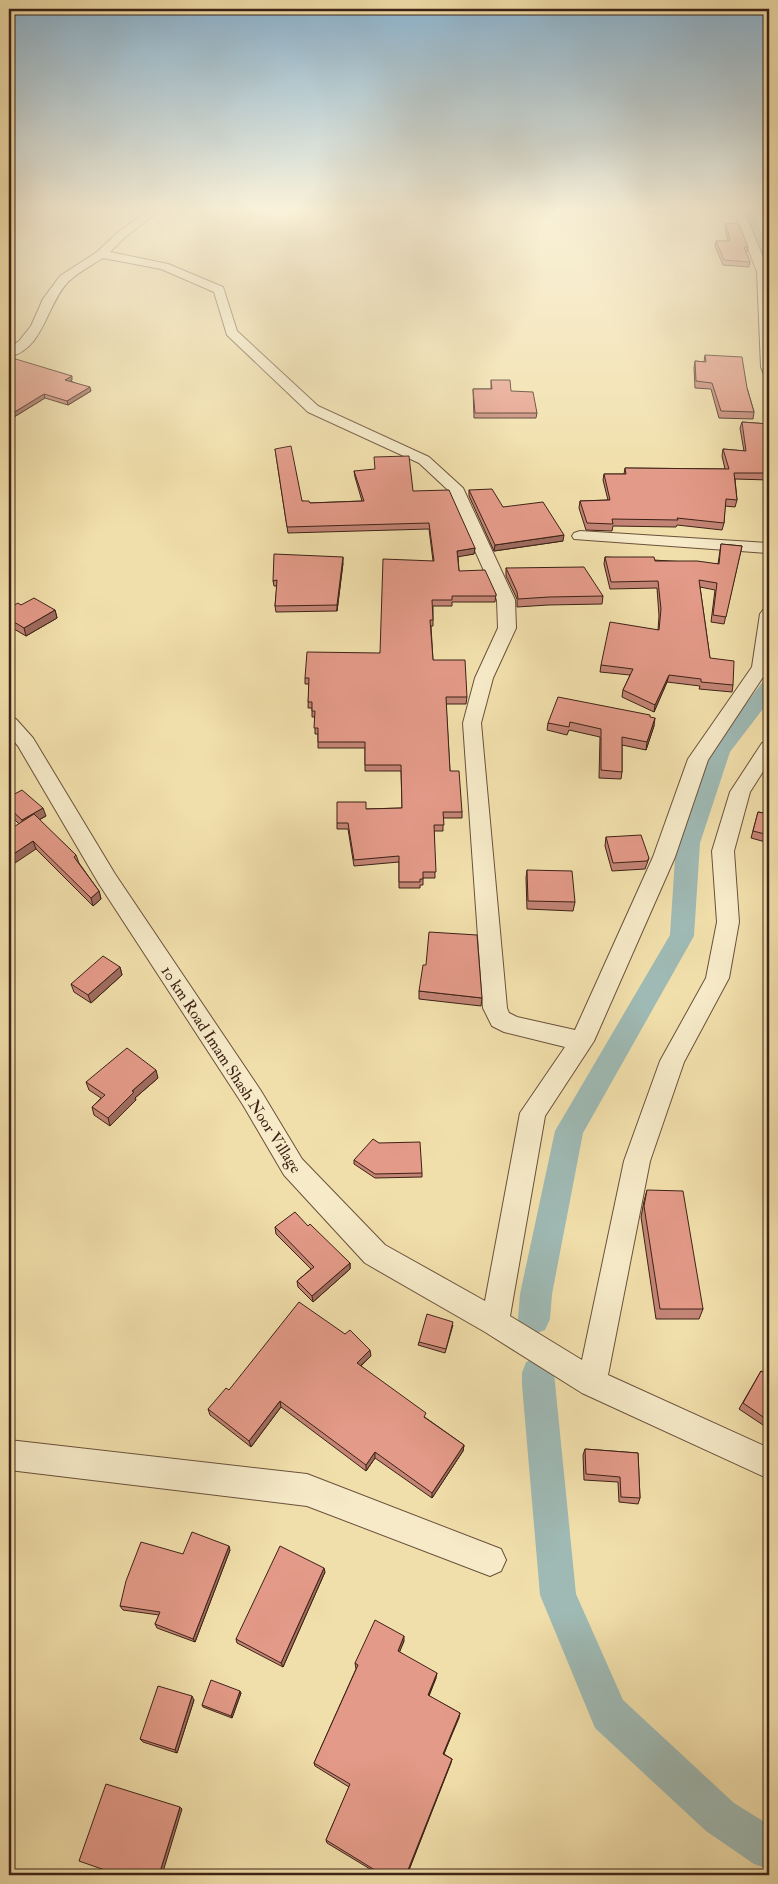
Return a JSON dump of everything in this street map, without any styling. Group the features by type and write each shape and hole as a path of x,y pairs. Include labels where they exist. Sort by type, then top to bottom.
{"street":[{"path":"9,353 24,344 37,326 49,299"},
{"path":"222,299 231,332 313,408 424,460 455,488 506,600 507,628 484,678 472,723 495,1008 500,1019 512,1025 582,1041"},
{"path":"764,299 769,371"},
{"path":"580,536 769,548"},
{"path":"495,1322 533,1113 582,1041 664,857 698,759 761,667 769,614"},
{"name":"10 km Road Imam Shash Noor Village","path":"9,723 26,742 107,879 211,1034 294,1167 375,1254 495,1322 592,1383 769,1464"},
{"path":"592,1383 637,1161 672,1061 717,978 728,922 723,851 740,792 769,747"},
{"path":"9,1455 306,1490 490,1560"}],"building":[{"path":"705,355 742,357 747,388 754,412 721,411 712,383 696,381 695,361 706,362"},
{"path":"9,357 72,376 65,380 90,387 67,401 44,394 13,413 9,412"},
{"path":"491,380 510,380 511,391 533,392 537,413 475,413 473,389 492,389"},
{"path":"742,422 769,424 769,473 734,473 737,500 726,499 724,523 677,518 678,520 612,519 613,524 587,523 580,501 610,500 604,474 626,474 625,468 729,469 723,449 746,451"},
{"path":"291,446 302,501 309,501 310,503 364,501 354,471 375,469 374,457 409,456 413,491 449,490 475,548 457,551 459,571 485,570 496,594 496,596 452,596 452,600 432,600 433,620 430,620 433,660 465,660 467,697 446,697 450,771 459,771 462,812 443,812 444,825 434,825 436,872 423,872 423,879 420,879 420,882 399,882 399,856 354,860 348,823 337,823 337,802 366,802 366,809 402,808 401,765 365,765 365,742 318,742 318,728 314,728 315,711 312,711 312,702 308,702 309,678 305,678 307,652 380,653 383,559 434,561 429,523 287,527 275,449"},
{"path":"492,489 503,507 543,502 564,535 495,545 469,490"},
{"path":"721,544 742,546 726,617 713,615 717,583 699,580 710,658 734,661 733,685 701,682 701,679 669,675 655,705 623,690 633,669 601,665 610,622 659,630 661,609 658,581 611,582 605,557 654,557 655,561 697,561 719,564"},
{"path":"274,554 343,557 337,605 275,606 277,580 273,581"},
{"path":"584,567 603,596 518,599 517,592 506,568"},
{"path":"34,598 55,610 24,628 9,619 9,608 18,603 21,605"},
{"path":"558,697 650,715 650,717 655,718 647,742 622,737 622,772 601,770 601,729 570,722 569,727 548,723"},
{"path":"22,790 43,808 22,820 9,808 9,797"},
{"path":"758,812 769,814 769,835 753,831"},
{"path":"34,814 76,855 74,857 99,891 91,898 33,841 9,857 9,830"},
{"path":"641,835 649,858 647,861 613,863 606,837"},
{"path":"527,870 572,871 575,902 528,901"},
{"path":"429,932 477,935 482,998 419,991 423,965 426,965"},
{"path":"103,956 120,967 88,995 71,984"},
{"path":"127,1048 156,1070 132,1091 134,1092 108,1118 92,1107 105,1095 86,1082"},
{"path":"373,1139 379,1143 420,1142 422,1173 375,1174 354,1160"},
{"path":"647,1190 683,1191 703,1309 660,1309 644,1206"},
{"path":"295,1212 350,1263 312,1296 297,1281 314,1267 275,1227"},
{"path":"299,1302 345,1334 350,1330 370,1350 357,1363 426,1413 424,1417 464,1445 432,1493 375,1452 366,1465 280,1401 249,1441 208,1409 226,1388 229,1390"},
{"path":"427,1314 453,1322 446,1349 419,1342"},
{"path":"761,1371 769,1376 769,1421 743,1403"},
{"path":"585,1449 638,1453 640,1498 621,1497 620,1477 586,1474"},
{"path":"192,1532 229,1546 193,1639 155,1624 160,1612 120,1606 126,1581 141,1542 183,1554"},
{"path":"280,1546 324,1568 281,1663 236,1639"},
{"path":"375,1620 404,1636 398,1651 437,1673 428,1695 460,1713 443,1754 452,1759 406,1875 383,1875 326,1840 350,1784 314,1763 358,1665 355,1663"},
{"path":"211,1680 240,1691 231,1716 202,1705"},
{"path":"158,1686 192,1696 175,1750 140,1739"},
{"path":"106,1784 180,1807 159,1875 119,1875 79,1861"}],"waterway":[{"path":"534,1319 536,1294 569,1131 682,936 688,843 720,751 769,687"},
{"path":"538,1373 558,1595 609,1714 720,1817 769,1849"}]}
